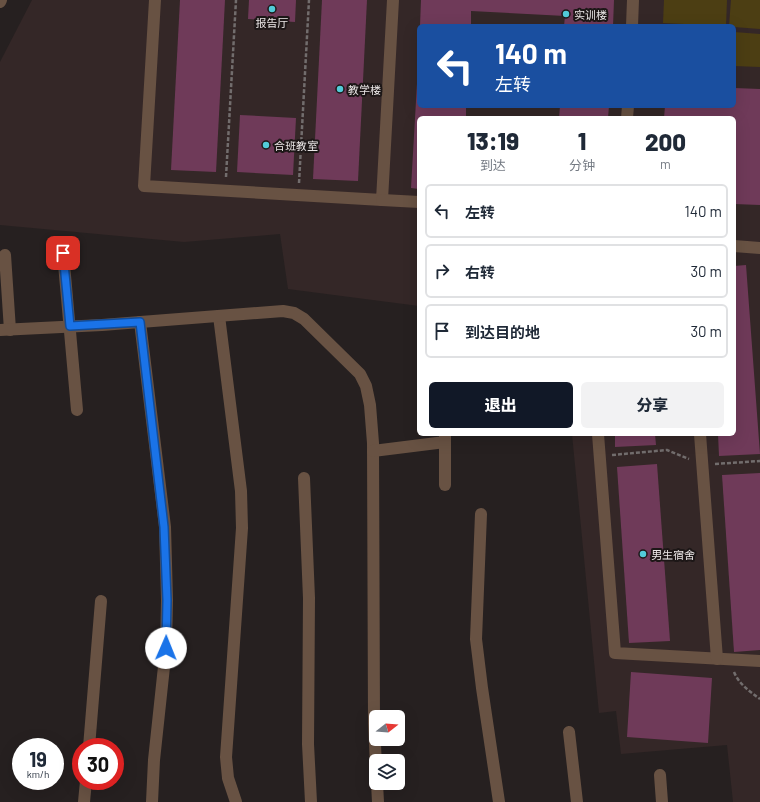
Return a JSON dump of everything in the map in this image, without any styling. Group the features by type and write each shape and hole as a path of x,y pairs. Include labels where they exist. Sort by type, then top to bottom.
{"street":[{"path":"155,0 144,186 417,202"},
{"path":"382,200 393,0"},
{"path":"632,24 633,0"},
{"path":"736,246 760,248"},
{"path":"63,253 77,410"},
{"path":"5,255 5,330 140,322 283,311 294,313 304,319 360,374 366,386 370,405 372,451 375,754"},
{"path":"219,316 241,491 242,528 226,757 228,778 236,802"},
{"path":"140,322 164,527 167,600 166,648 154,760 152,802"},
{"path":"598,436 615,653 760,661"},
{"path":"700,436 717,659"},
{"path":"372,451 445,438 445,485"},
{"path":"304,478 309,598 308,744 311,802"},
{"path":"481,514 476,639 499,802"},
{"path":"90,738 101,601"},
{"path":"569,732 578,802"},
{"path":"660,775 662,802"},
{"path":"84,802 85,790"},
{"path":"377,790 378,802"}],"path":[{"path":"225,191 236,0"},
{"path":"298,195 309,0"},
{"path":"600,456 667,450 702,464 760,461"},
{"path":"730,660 734,674 740,683 749,692 760,698"}],"shaded area":[{"path":"32,0 760,0 760,802 733,802 727,745 621,754 616,711 599,713 572,436 736,436 736,116 417,116 417,306 288,289 280,234 184,242 0,225 0,62"},
{"path":"664,0 727,0 726,24 663,23"},
{"path":"731,0 760,0 760,29 736,27 736,24 729,24"},
{"path":"736,32 760,34 760,67 736,66"}],"building":[{"path":"180,0 225,0 216,172 171,170"},
{"name":"报告厅","path":"249,0 296,0 295,22 248,19"},
{"name":"教学楼","path":"322,0 367,0 358,181 313,179"},
{"name":"实训楼","path":"421,0 614,0 613,24 564,24 565,16 471,11 471,24 420,24"},
{"path":"417,83 417,108 466,108 466,116 417,116 417,189 411,188"},
{"path":"736,88 760,89 760,205 736,204 736,116 664,116 665,108 736,108"},
{"path":"560,108 609,108 608,116 559,116"},
{"name":"合班教室","path":"240,115 296,118 293,175 237,172"},
{"path":"746,265 760,454 719,456 718,436 736,436 736,266"},
{"path":"615,436 655,436 656,445 615,447"},
{"name":"男生宿舍","path":"657,464 670,641 629,643 617,467"},
{"name":"男生宿舍","path":"760,473 760,650 734,652 722,475"},
{"path":"631,672 712,678 708,743 627,737"}],"place":[{"name":"报告厅","path":"272,9"},
{"name":"实训楼","path":"566,14"},
{"name":"教学楼","path":"340,89"},
{"name":"合班教室","path":"266,145"},
{"name":"男生宿舍","path":"643,554"}],"route":[{"path":"63,253 70,326 140,322 164,527 167,600 166,648"}]}
